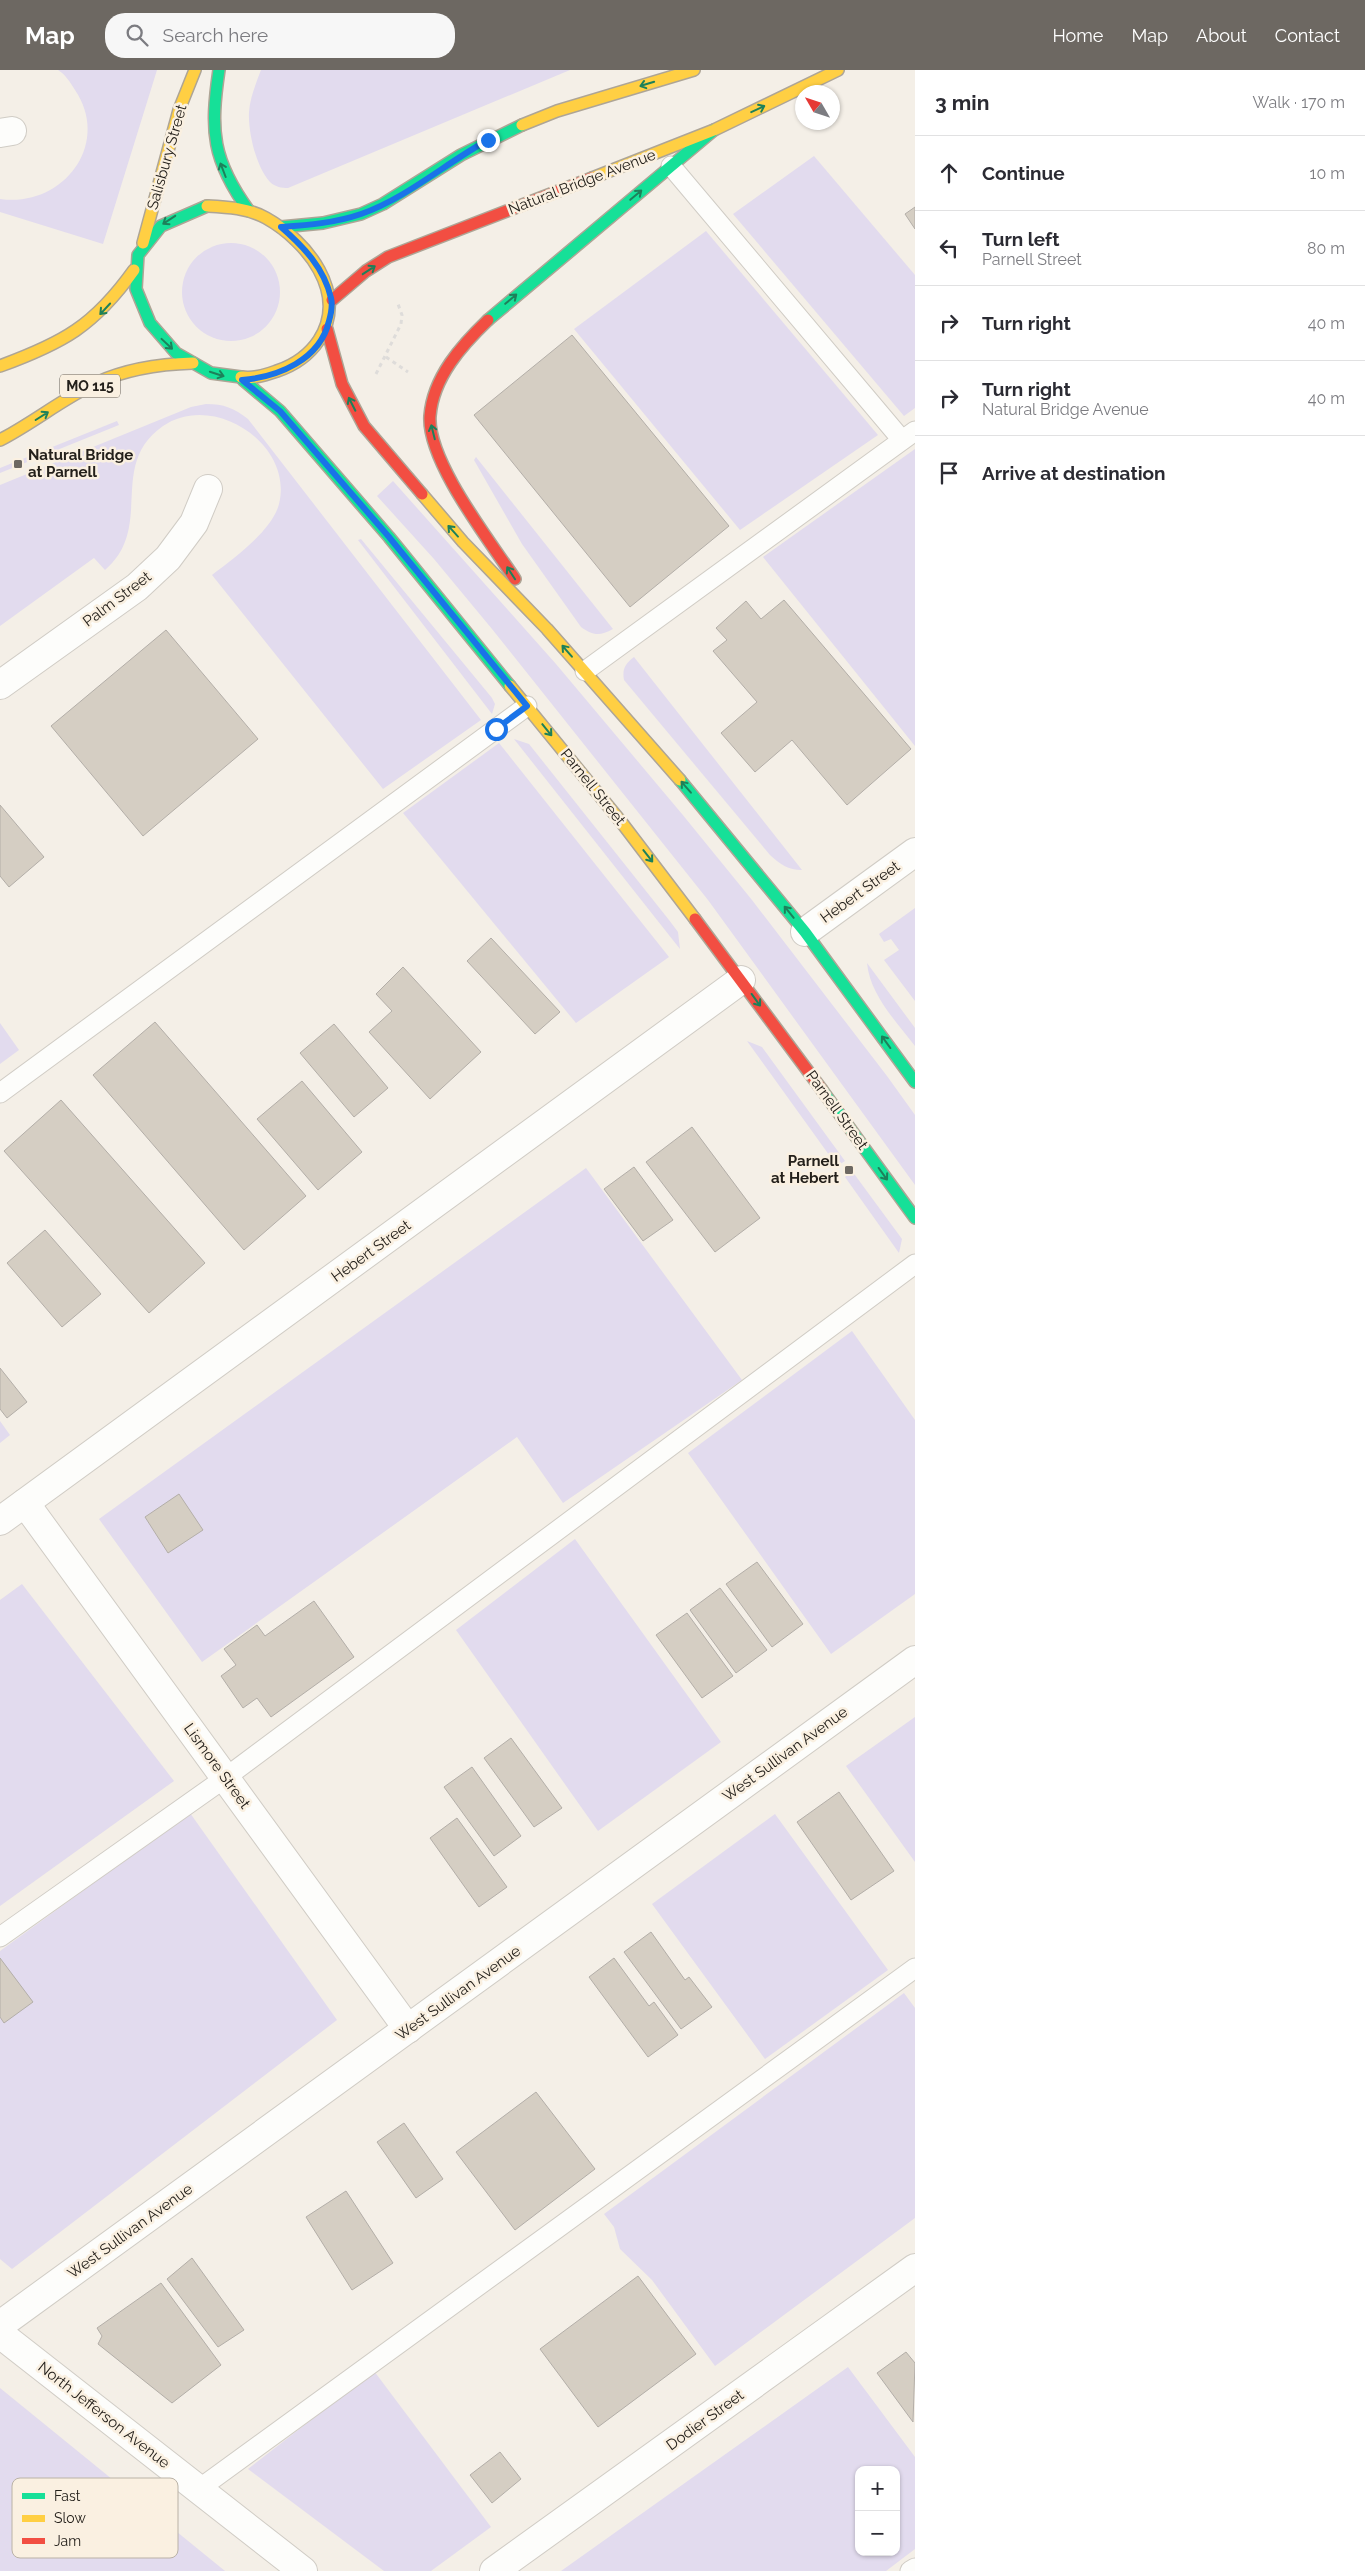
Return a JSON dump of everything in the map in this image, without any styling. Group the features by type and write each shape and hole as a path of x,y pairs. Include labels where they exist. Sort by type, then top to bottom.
{"main road":[{"name":"Salisbury Street","path":"134,270 179,110 195,70"},
{"path":"219,70 212,127 216,152 225,177 249,211"},
{"path":"281,227 323,223 361,214 383,204 461,155 520,125 557,111 694,70"},
{"name":"Natural Bridge Avenue","path":"332,300 366,272 388,258 714,130 838,70"},
{"path":"547,629 444,466 430,424 432,405 441,380 454,358 495,312 714,130"},
{"path":"134,270 134,287 140,308 150,326 167,345 193,363 210,371 242,380 263,378 292,366 315,348 327,329 332,300 325,278 314,261 281,227 249,211 229,207 207,206 185,211 167,220 142,246"},
{"path":"0,366 68,339 86,327 120,292 134,270"},
{"path":"327,329 342,384 364,426 462,542 547,629 709,813 805,932 915,1082"},
{"name":"MO 115","path":"0,440 82,390 110,377 137,368 193,363"},
{"name":"Parnell Street","path":"242,380 280,411 389,537 634,838 741,980 915,1218"}],"street":[{"name":"Palm Street","path":"0,685 137,587 168,558 194,523 208,490"},
{"name":"Hebert Street","path":"805,932 915,852"},
{"name":"Hebert Street","path":"0,1522 741,980"},
{"name":"Lismore Street","path":"26,1503 408,2029"},
{"name":"West Sullivan Avenue","path":"0,2325 915,1660"},
{"name":"Dodier Street","path":"494,2571 915,2268"},
{"name":"North Jefferson Avenue","path":"0,2334 303,2571"}],"lane":[{"path":"585,671 909,435 671,166"},
{"path":"0,1093 527,706"},
{"path":"0,1937 225,1778 915,1264"},
{"path":"199,2490 915,1968"},
{"path":"910,2571 915,2568"}],"path":[{"path":"373,380 401,324 402,315 398,304"},
{"path":"386,357 416,378"}],"shaded area":[{"path":"58,70 157,70 103,244 0,212 0,199 23,199 43,194 61,183 75,169 84,151 88,132 85,111 66,76"},
{"path":"261,70 570,70 288,188 274,185 265,176 257,159 252,139 249,112"},
{"path":"814,156 915,275 915,408 904,416 733,214"},
{"path":"706,231 878,435 740,530 574,329"},
{"path":"231,243 250,246 266,257 277,273 280,292 277,311 266,327 250,338 231,341 212,338 196,327 185,311 182,292 185,273 196,257 212,246"},
{"path":"206,404 228,407 248,419 481,720 383,789 212,575 251,544 269,524 279,504 280,482 274,462 262,444 246,430 226,420 205,415 183,417 163,426 146,442 137,459 133,477 131,516 127,535 120,553 105,570 94,558 0,626 0,485 191,407"},
{"path":"117,421 119,425 0,473 0,468"},
{"path":"915,449 915,746 763,557"},
{"path":"476,457 613,629 597,634 581,627 522,544 474,460"},
{"path":"393,481 556,664 682,814 752,900 887,1076 915,1115 915,1185 708,900 492,629 434,559 377,496"},
{"path":"361,539 492,698 495,704 492,714 358,540"},
{"path":"634,657 802,870 784,866 770,855 624,680 623,673 625,667"},
{"path":"514,739 529,744 669,920 678,932 680,949"},
{"path":"499,743 669,957 576,1023 403,813"},
{"path":"915,908 915,1001 884,960 899,950 891,939 884,942 879,934"},
{"path":"867,963 915,1028 915,1046 878,997 869,975"},
{"path":"0,1023 19,1050 0,1064"},
{"path":"747,1041 762,1047 845,1161 837,1166"},
{"path":"586,1168 742,1380 563,1503 517,1437 202,1662 99,1519"},
{"path":"852,1171 902,1239 899,1253 845,1177"},
{"path":"852,1331 915,1420 915,1594 831,1654 688,1453"},
{"path":"0,1421 10,1435 0,1443"},
{"path":"575,1539 721,1742 598,1831 456,1630"},
{"path":"22,1584 174,1781 0,1906 0,1600"},
{"path":"915,1717 915,1862 846,1766"},
{"path":"190,1813 337,2020 12,2269 0,2259 0,1951"},
{"path":"775,1814 888,1970 765,2059 652,1904"},
{"path":"904,1993 915,2008 915,2218 715,2366 652,2280 620,2249 614,2227 604,2214"},
{"path":"848,2367 915,2457 915,2549 886,2571 561,2571"},
{"path":"374,2371 491,2527 431,2571 384,2571 248,2469"},
{"path":"0,2388 111,2478 12,2478 12,2558 178,2558 178,2533 225,2571 0,2571"}],"building":[{"path":"915,207 915,229 905,214"},
{"path":"572,335 729,526 630,607 474,415"},
{"path":"784,600 911,749 847,805 792,740 755,772 721,733 757,702 713,651 727,640 716,628 746,601 761,619"},
{"path":"166,630 258,739 143,836 51,726"},
{"path":"0,805 44,857 9,887 0,876"},
{"path":"491,938 560,1012 535,1034 467,961"},
{"path":"403,967 481,1052 430,1099 369,1032 392,1011 376,994"},
{"path":"155,1022 306,1196 244,1250 93,1075"},
{"path":"334,1024 388,1088 354,1117 300,1053"},
{"path":"302,1081 362,1152 318,1190 257,1119"},
{"path":"61,1100 205,1263 149,1313 4,1151"},
{"path":"692,1127 760,1218 715,1252 646,1162"},
{"path":"634,1167 673,1220 643,1241 604,1189"},
{"path":"45,1230 101,1294 62,1327 7,1263"},
{"path":"0,1368 27,1402 7,1418 0,1409"},
{"path":"179,1494 203,1530 168,1553 145,1517"},
{"path":"757,1562 803,1624 772,1647 726,1584"},
{"path":"720,1588 767,1650 736,1673 690,1610"},
{"path":"314,1601 354,1657 271,1717 257,1698 243,1708 221,1676 236,1665 224,1649 257,1625 265,1636"},
{"path":"687,1613 733,1676 702,1698 656,1635"},
{"path":"511,1738 562,1808 534,1827 484,1758"},
{"path":"472,1767 521,1836 494,1856 444,1787"},
{"path":"839,1792 894,1871 851,1900 797,1822"},
{"path":"457,1818 507,1887 479,1907 430,1838"},
{"path":"651,1932 685,1980 689,1977 712,2007 681,2029 624,1952"},
{"path":"0,1958 33,2002 4,2023 0,2017"},
{"path":"614,1958 649,2006 654,2002 678,2035 648,2057 589,1977"},
{"path":"536,2092 595,2169 515,2230 456,2152"},
{"path":"404,2123 443,2179 416,2198 377,2142"},
{"path":"346,2191 393,2263 352,2290 306,2217"},
{"path":"192,2258 244,2330 218,2347 167,2279"},
{"path":"638,2276 696,2354 598,2427 540,2349"},
{"path":"161,2283 221,2365 172,2403 98,2344 102,2336 97,2328"},
{"path":"906,2352 915,2363 913,2422 877,2373"},
{"path":"500,2452 521,2479 492,2503 470,2475"}],"traffic: fast":[{"path":"219,70 215,111 217,144 227,176 249,211"},
{"path":"281,227 323,223 361,214 383,204 461,155 522,125"},
{"path":"488,320 714,130"},
{"path":"207,206 161,226 138,255 136,289 150,323 176,353 211,373 241,377"},
{"path":"243,380 280,411 389,537 510,686"},
{"path":"680,780 805,932 915,1082"},
{"path":"822,1090 915,1218"}],"traffic: slow":[{"path":"143,243 179,110 195,70"},
{"path":"522,125 557,111 694,70"},
{"path":"592,178 714,130 838,70"},
{"path":"207,206 252,212 266,218 281,228 309,254 319,270 326,287 329,304 327,322 319,340 311,350 296,363 284,369 259,376 241,377"},
{"path":"0,366 42,349 76,330 105,305 134,270"},
{"path":"0,440 71,396 107,378 143,368 193,363"},
{"path":"422,494 463,542 547,629 680,780"},
{"path":"510,686 622,823 695,919"}],"traffic: jam":[{"path":"332,300 366,271 388,257 592,178"},
{"path":"488,320 468,340 450,363 437,388 430,416 432,434 438,455 449,477 476,523 515,579"},
{"path":"327,329 342,384 364,426 422,494"},
{"path":"695,919 822,1090"}],"place":[{"name":"Natural Bridge at Parnell","path":"18,464"},
{"name":"Parnell at Hebert","path":"849,1170"}],"route":[{"path":"488,140 383,204 361,214 323,223 281,227 298,242 325,278 332,300 327,329 315,348 300,361 283,371 263,378 242,380 266,397 280,411 443,601 527,706 496,729"}]}
